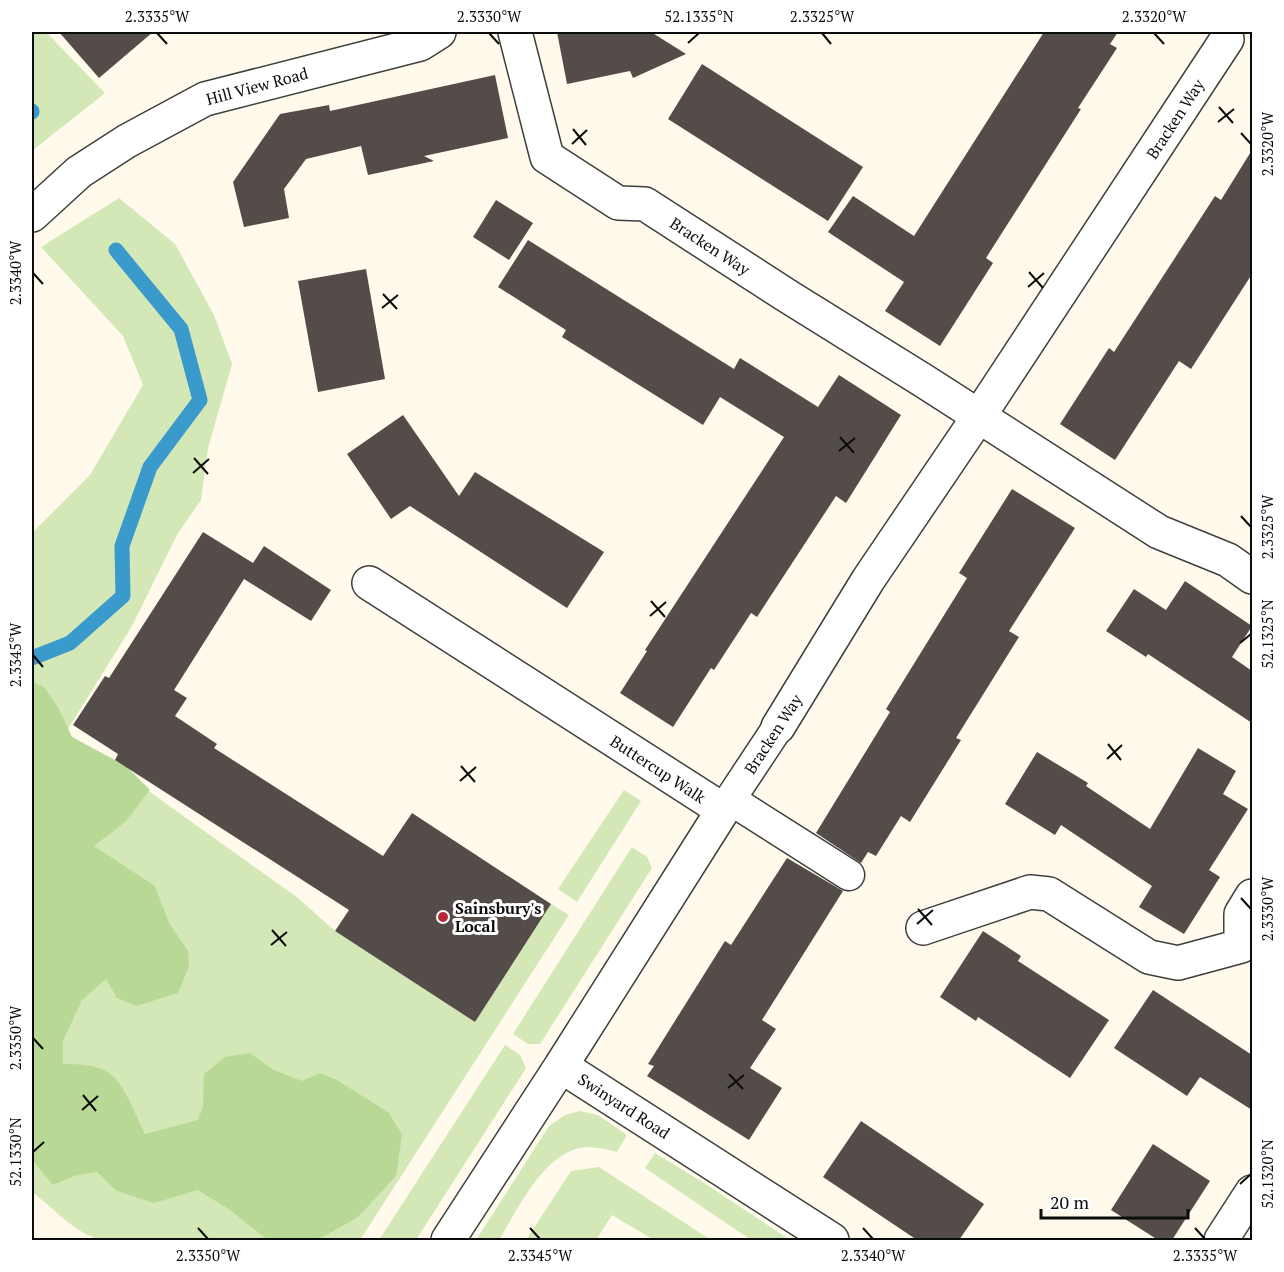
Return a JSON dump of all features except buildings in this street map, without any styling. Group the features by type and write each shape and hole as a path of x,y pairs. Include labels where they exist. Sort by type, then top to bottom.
{"street":[{"name":"Hill View Road","path":"32,215 79,172 127,141 205,99 420,44 439,32"},
{"name":"Bracken Way","path":"515,32 547,157 618,203 645,204 1159,532 1228,560 1252,577"},
{"name":"Bracken Way","path":"727,805 868,580 1230,35"},
{"name":"Buttercup Walk","path":"369,583 727,805 561,1066"},
{"path":"727,805 849,875"},
{"path":"923,928 1030,892 1049,894 1149,957 1178,963 1247,950 1241,914 1252,896"},
{"name":"Swinyard Road","path":"448,1240 561,1066 832,1240"},
{"path":"1221,1240 1252,1192"}],"green space":[{"path":"32,32 46,32 105,93 32,151"},
{"path":"119,198 175,244 214,315 232,364 208,448 201,500 178,533 132,626 66,732 298,898 335,931 475,1022 551,904 569,915 360,1240 102,1240 74,1226 32,1192 32,533 90,475 143,385 123,336 41,247"},
{"path":"32,683 45,688 59,709 72,737 126,766 150,790 125,822 94,846 155,886 169,923 188,951 189,966 178,993 136,1006 117,998 106,979 82,1000 63,1041 63,1064 93,1066 115,1078 145,1134 198,1120 203,1107 204,1074 225,1057 250,1053 272,1069 302,1081 320,1073 337,1080 389,1113 402,1135 396,1176 358,1217 323,1237 311,1240 268,1240 230,1210 198,1190 154,1203 117,1191 97,1172 74,1176 53,1185 32,1160"},
{"path":"624,790 641,801 577,902 558,889"},
{"path":"632,847 647,857 652,868 540,1044 528,1044 513,1034"},
{"path":"505,1045 520,1055 526,1068 416,1240 379,1240"},
{"path":"580,1111 598,1115 627,1135 617,1152 586,1147 563,1155 551,1164 531,1188 499,1240 476,1240 549,1126 565,1115"},
{"path":"655,1153 790,1240 751,1240 645,1168"},
{"path":"599,1167 711,1240 654,1240 612,1215 596,1240 526,1240 571,1171"}],"waterway":[{"path":"32,658 70,643 123,596 122,546 150,467 200,400 181,329 116,250"}],"place":[{"name":"Sainsbury's Local","path":"443,917"}]}
